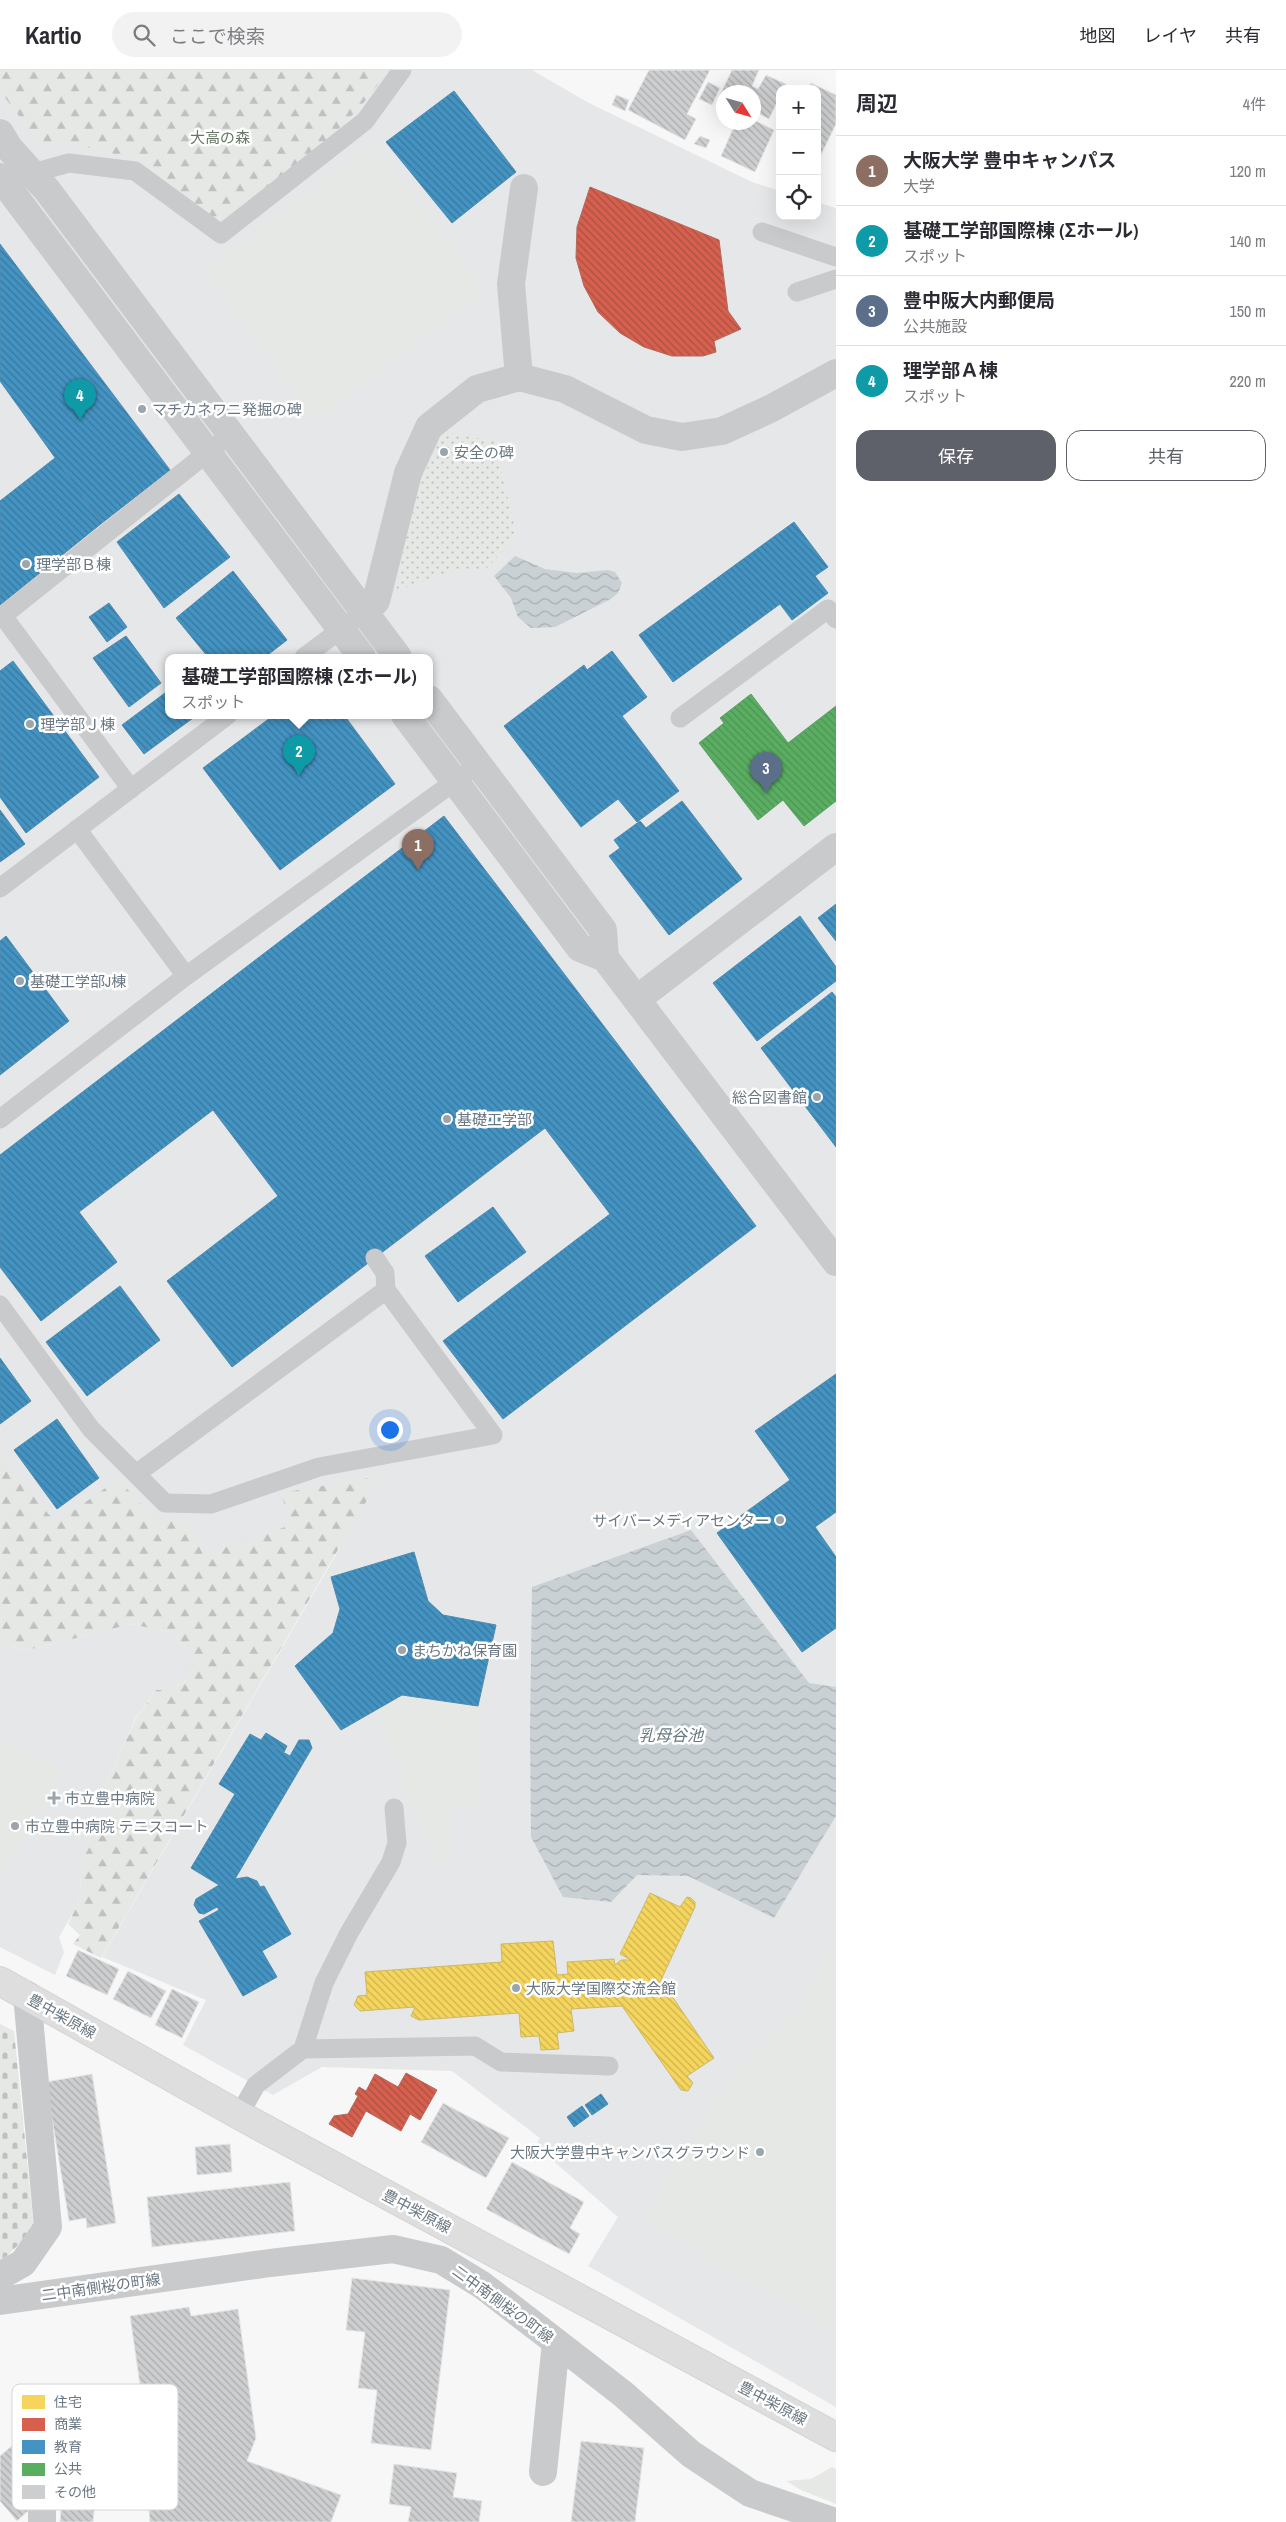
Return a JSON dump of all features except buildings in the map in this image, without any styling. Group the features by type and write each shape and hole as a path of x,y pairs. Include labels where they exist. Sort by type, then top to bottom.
{"street":[{"path":"0,133 10,148 33,172 229,435 396,654"},
{"path":"0,177 360,654"},
{"path":"519,377 511,284 524,188"},
{"path":"364,612 376,601 408,473 429,426 477,389 519,377 564,389 646,430 682,437 722,430 770,409 836,373"},
{"path":"433,704 603,930 605,958"},
{"path":"408,719 580,948 605,958 836,1262"},
{"path":"636,999 836,847"},
{"name":"豊中柴原線","path":"0,1981 239,2115 836,2437"},
{"path":"0,2276 23,2262 48,2227 27,1995"},
{"name":"二中南側桜の町線","path":"0,2302 270,2263 393,2249 441,2260 482,2285 556,2342 623,2394 691,2454 750,2492 835,2522"},
{"path":"543,2472 556,2342"}],"lane":[{"path":"33,172 68,163 135,171 221,234 365,121 402,70"},
{"path":"762,232 836,257"},
{"path":"797,292 836,279"},
{"path":"131,789 1,617 229,435"},
{"path":"680,718 828,608 836,619"},
{"path":"308,654 364,612"},
{"path":"0,888 223,719"},
{"path":"0,1119 186,976 479,764"},
{"path":"77,829 186,976"},
{"path":"0,1305 90,1429 165,1503 211,1504 318,1467 493,1435 386,1290 385,1273 374,1258"},
{"path":"136,1474 386,1290"},
{"path":"239,2115 256,2085 302,2049 324,1983 349,1933 391,1862 397,1843 394,1808"},
{"path":"302,2049 475,2046 500,2062 609,2066"}],"shaded area":[{"path":"0,70 532,70 589,103 752,182 776,190 776,220 821,220 821,203 836,208 836,2407 588,2266 618,2217 536,2146 540,2138 452,2071 322,2067 273,2095 183,2045 206,2000 102,1957 340,1548 203,1555 0,1611"},
{"name":"市立豊中病院","path":"131,1624 173,1633 191,1656 190,1668 186,1680 172,1690 156,1690 135,1719 103,1791 114,1805 79,1867 81,1887 77,1906 59,1937 64,1952 55,1975 0,1947 0,1641 20,1650 37,1648"}],"green space":[{"name":"大高の森","path":"0,70 387,70 374,90 358,109 321,145 241,208 231,214 215,219 139,162 98,149 39,142 0,91"},
{"path":"373,143 485,292 316,420 203,271"},
{"path":"442,432 494,441 517,536 486,569 450,572 396,591 410,510"},
{"path":"0,1456 56,1523 118,1479 152,1516 191,1525 203,1555 291,1525 281,1493 381,1476 101,1958 73,1944 80,1935 68,1924 77,1906 81,1887 79,1867 114,1805 103,1791 135,1720 156,1690 172,1690 186,1680 191,1656 173,1633 131,1624 37,1648 20,1650 0,1641"},
{"path":"402,1695 478,1706 482,1806 452,1808 452,1862 438,1863 410,1804 378,1709"},
{"name":"市立豊中病院 テニスコート","path":"0,1738 60,1769 0,1883"},
{"name":"大阪大学豊中キャンパスグラウンド","path":"836,1940 836,2331 641,2220 728,2083 794,2012"},
{"path":"0,2024 14,2031 34,2229 7,2256 0,2260"},
{"path":"832,2467 836,2469 836,2504 801,2490 786,2481 811,2479"}],"water":[{"path":"515,556 545,569 577,573 608,570 615,572 622,583 618,593 611,599 555,627 531,628 518,617 511,598 494,576"},
{"name":"乳母谷池","path":"691,1530 809,1683 836,1687 836,1816 774,1918 688,1876 637,1875 611,1902 563,1897 531,1837 532,1587"}],"place":[{"name":"マチカネワニ発掘の碑","path":"142,409"},
{"name":"理学部Ａ棟","path":"80,420"},
{"name":"安全の碑","path":"444,452"},
{"name":"理学部Ｂ棟","path":"26,564"},
{"name":"理学部Ｊ棟","path":"30,724"},
{"name":"基礎工学部国際棟 (Σホール)","path":"299,776"},
{"name":"豊中阪大内郵便局","path":"766,793"},
{"name":"大阪大学 豊中キャンパス","path":"418,870"},
{"name":"基礎工学部J棟","path":"20,981"},
{"name":"総合図書館","path":"817,1097"},
{"name":"基礎工学部","path":"447,1119"},
{"name":"サイバーメディアセンター","path":"780,1520"},
{"name":"まちかね保育園","path":"402,1650"},
{"name":"市立豊中病院","path":"54,1798"},
{"name":"市立豊中病院 テニスコート","path":"15,1826"},
{"name":"大阪大学国際交流会館","path":"516,1988"},
{"name":"大阪大学豊中キャンパスグラウンド","path":"760,2152"}]}
